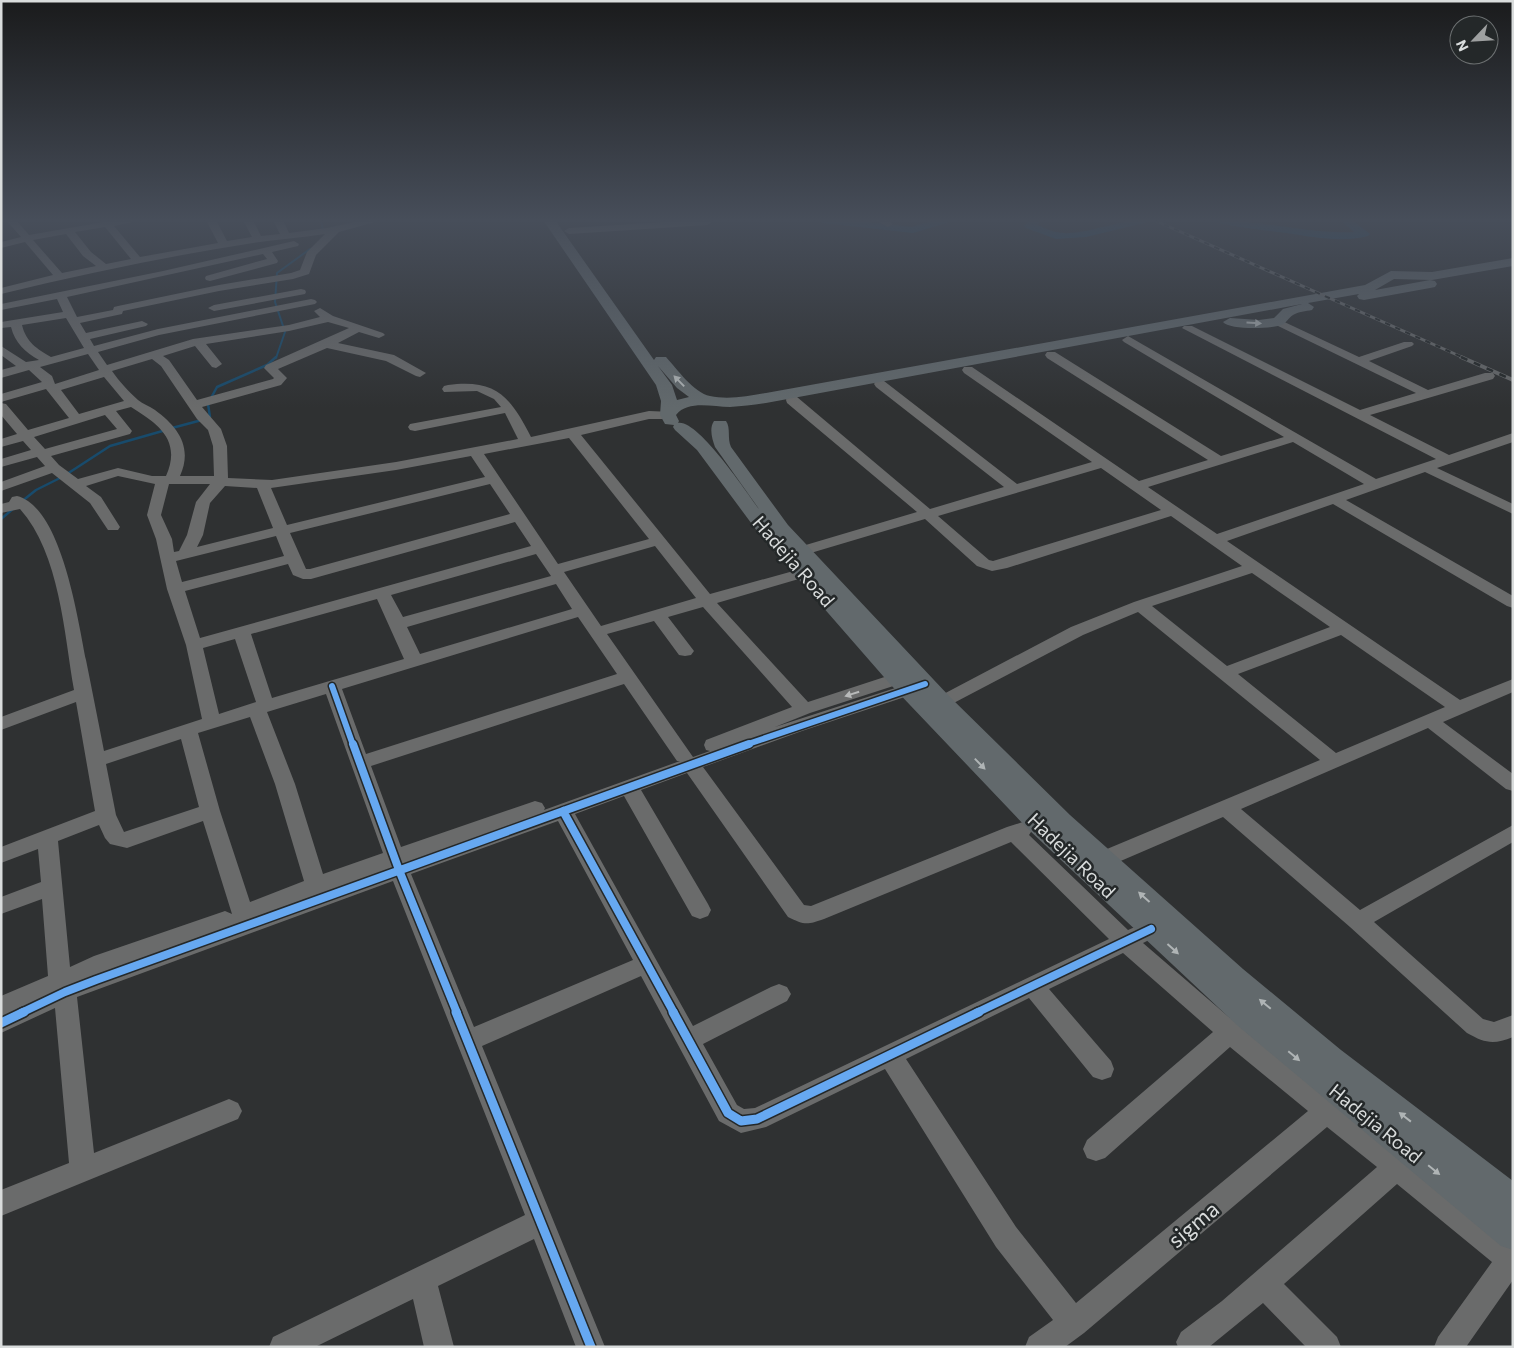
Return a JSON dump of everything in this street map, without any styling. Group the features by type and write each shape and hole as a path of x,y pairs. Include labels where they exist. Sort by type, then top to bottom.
{"main road":[{"path":"599,283 664,385 673,418"},
{"path":"602,283 670,372 687,389 706,402 724,409 727,414 723,422"},
{"path":"673,418 697,429 723,422 747,410 792,400 1051,355 1188,328 1226,322 1259,324 1278,322 1288,312 1370,288 1380,283"},
{"path":"673,418 679,405 766,398 1428,283"},
{"name":"Hadejia Road","path":"673,418 703,447 766,531 804,562"},
{"name":"Hadejia Road","path":"723,422 720,440 723,447 804,562 1037,823 1151,929 1239,1025 1405,1161 1512,1253"},
{"name":"Hadejia Road","path":"912,681 942,702 1102,860 1233,977 1331,1059 1513,1201"}],"street":[{"path":"3,288 29,283"},
{"path":"1,307 118,283"},
{"path":"214,283 240,315"},
{"path":"1,325 118,311 249,283"},
{"path":"294,283 328,318 379,334"},
{"path":"112,284 118,311 126,327 134,338 165,363 203,409 214,429 220,446 221,481 203,502 195,535 186,553"},
{"path":"1,374 134,338 240,315 302,292"},
{"path":"61,296 71,318 106,370 133,402 151,413 174,436 178,445 177,470 167,480 154,515 164,539 175,589 194,645 212,722"},
{"path":"200,311 232,305 311,302"},
{"path":"84,336 183,315"},
{"path":"1,398 50,387 152,354 198,342 286,328 328,318"},
{"path":"1278,322 1427,394"},
{"path":"16,323 17,331 25,346 48,360"},
{"path":"203,409 281,380 270,368 358,328"},
{"path":"1188,328 1447,459"},
{"path":"1128,340 1374,484"},
{"path":"198,342 216,364"},
{"path":"325,344 390,358 420,373"},
{"path":"1358,361 1408,344"},
{"path":"1,349 48,379 50,387 77,420"},
{"path":"1051,355 1220,461"},
{"path":"968,370 1459,708"},
{"path":"1360,414 1489,376"},
{"path":"880,384 1015,489"},
{"path":"448,389 474,386 489,389 508,409 526,441"},
{"path":"792,400 983,563 992,566 1001,565 1173,511"},
{"path":"1,443 133,402"},
{"path":"1,407 40,453 64,476 96,500 113,527"},
{"path":"415,427 508,409"},
{"path":"1,463 127,435 108,410"},
{"path":"1,487 64,476 118,472 145,478 167,480 262,484 396,466 572,433 650,415 673,418"},
{"path":"572,433 707,601 804,710"},
{"path":"1137,486 1294,438"},
{"path":"1215,540 1447,459 1509,442"},
{"path":"475,451 582,611 687,761 796,911 806,916 816,913 1037,823"},
{"path":"598,632 707,601 929,515 1103,463"},
{"path":"1425,467 1513,510"},
{"path":"169,558 494,479"},
{"path":"262,484 299,572 303,574 311,574 519,516"},
{"path":"1333,498 1513,602"},
{"path":"11,505 29,508 51,547 63,583 106,815 115,838 119,841 127,840 210,811"},
{"path":"398,624 657,541"},
{"path":"194,645 540,548"},
{"path":"175,589 294,558"},
{"path":"942,702 1077,631 1140,605 1254,567"},
{"path":"382,592 414,661"},
{"path":"1140,605 1334,761"},
{"path":"96,760 212,722 582,611"},
{"path":"658,615 685,651"},
{"path":"1225,673 1342,628"},
{"path":"241,631 261,707 316,885"},
{"path":"360,763 629,676"},
{"path":"1,1023 102,963 243,914 316,885 397,864 563,811 629,787 804,710 912,681"},
{"path":"1,1007 687,761 795,727 912,681"},
{"path":"332,686 397,864 590,1347"},
{"path":"1102,860 1512,686"},
{"path":"1,724 83,693"},
{"path":"1430,720 1513,784"},
{"path":"188,731 210,811 243,914"},
{"path":"629,787 700,910"},
{"path":"1225,807 1358,920 1475,1026 1488,1033 1499,1033 1513,1025"},
{"path":"563,811 728,1113 741,1121 757,1119 1151,929"},
{"path":"1,855 106,815"},
{"path":"1014,832 1125,941 1239,1025 1096,1149"},
{"path":"1358,920 1513,832"},
{"path":"47,837 83,1171"},
{"path":"1,906 51,887"},
{"path":"467,1041 646,964"},
{"path":"1033,986 1102,1069"},
{"path":"688,1040 780,994"},
{"path":"890,1055 1006,1237 1074,1323"},
{"name":"sigma","path":"1039,1347 1074,1323 1335,1105"},
{"path":"1,1203 229,1110"},
{"path":"1191,1342 1264,1284 1405,1161"},
{"path":"284,1347 540,1222"},
{"path":"1448,1347 1512,1253"},
{"path":"422,1280 439,1347"},
{"path":"1264,1284 1327,1347"}],"waterway":[{"path":"276,283 275,302 285,332 276,358"},
{"path":"211,398 217,387 267,365 276,357"},
{"path":"208,404 210,417 208,418"},
{"path":"172,428 202,420"},
{"path":"67,474 110,446 166,430"},
{"path":"21,502 36,490 62,477"},
{"path":"1,519 14,508"}],"railway":[{"path":"1295,283 1464,358"},
{"path":"1461,357 1513,380"}],"cycle path":[{"path":"1,1023 65,992 96,980 795,727 925,684"},
{"path":"332,686 399,870 591,1347"},
{"path":"563,811 728,1113 741,1121 757,1119 1151,929"}]}
